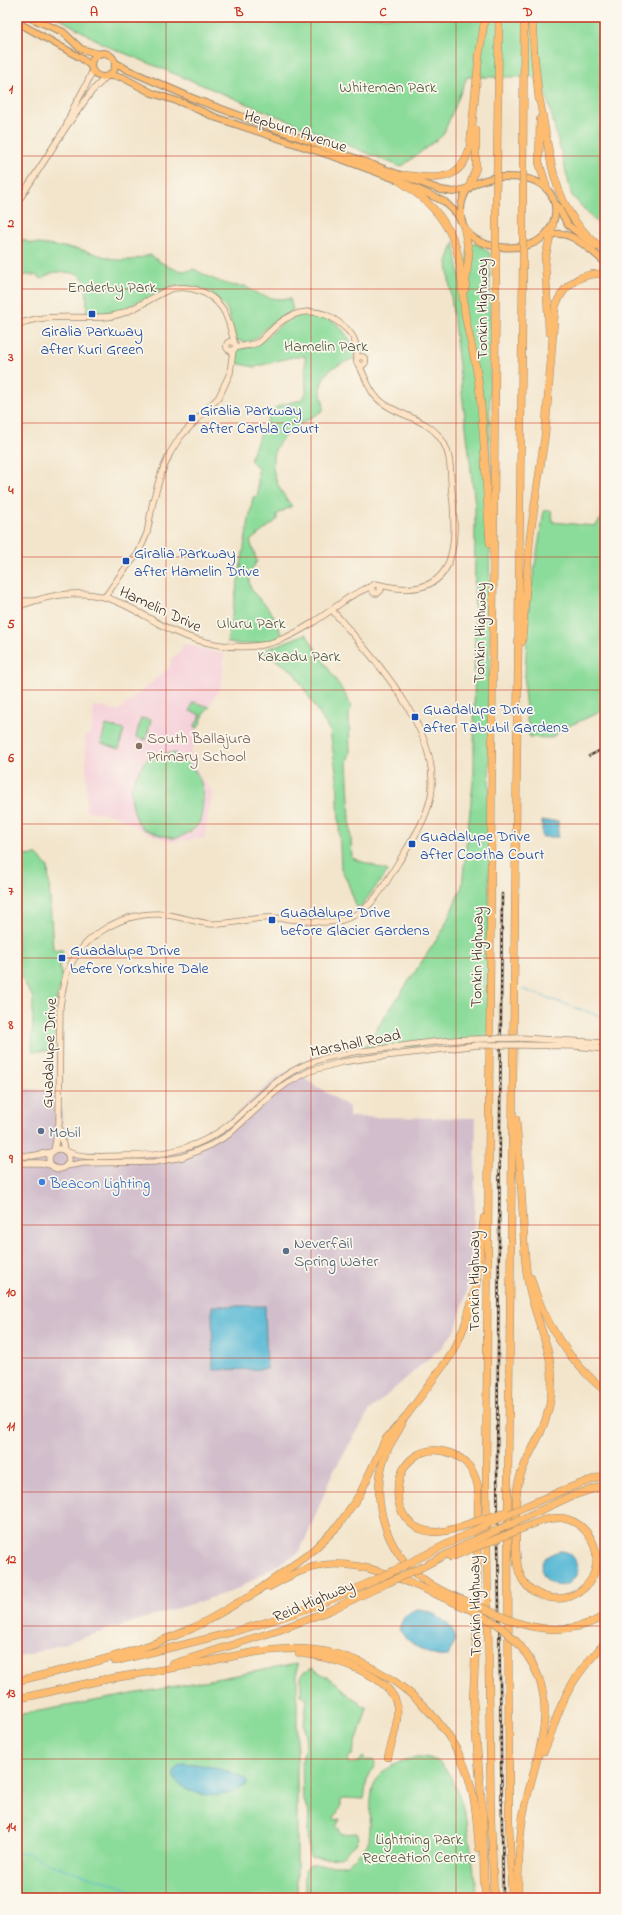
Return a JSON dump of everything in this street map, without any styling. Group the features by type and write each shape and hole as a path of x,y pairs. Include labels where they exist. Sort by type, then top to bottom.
{"highway":[{"path":"400,178 440,178 459,168 469,152 479,56 485,17"},
{"name":"Tonkin Highway","path":"494,1898 491,1820 486,1479 496,193 499,17"},
{"path":"512,1898 509,1815 508,1479 523,262 524,17"},
{"path":"532,17 539,97 553,171 563,201 579,226 605,253"},
{"path":"469,188 476,162 476,93"},
{"path":"539,97 539,162 547,189"},
{"path":"400,178 426,200 439,215 450,232 459,256 464,303 476,364 481,405 493,587"},
{"path":"550,366 545,259 553,224"},
{"path":"464,226 469,253 464,303"},
{"path":"517,696 530,536 545,435 554,313 562,294 568,286 582,277 594,274 605,274"},
{"path":"253,1594 310,1553 338,1526 360,1494 385,1440 407,1415 454,1351 472,1304 479,1267 485,1205 489,1061"},
{"path":"471,1546 526,1527 545,1520 557,1518 574,1522 584,1529 594,1544 597,1562 591,1579 584,1588 568,1597 556,1599 544,1597 528,1587 521,1578 517,1567 516,1498 518,1484 544,1424 551,1390 549,1354 529,1290 524,1240 513,1061"},
{"path":"524,1240 532,1281 548,1320 570,1355 605,1391"},
{"path":"407,1415 392,1441 382,1467 380,1495 384,1522 395,1548 412,1570 434,1587 469,1606 497,1624 515,1640 534,1669 544,1697 545,1726 521,1830 518,1898"},
{"path":"484,1884 483,1818 473,1699 477,1624 478,1487 475,1476 468,1465 454,1455 442,1451 430,1452 419,1456 409,1463 399,1478 397,1490 400,1507 410,1522 421,1528 438,1532 471,1524 526,1505 605,1475"},
{"path":"471,1546 526,1516 569,1497 605,1485"},
{"name":"Reid Highway","path":"17,1681 100,1664 244,1629 302,1610 377,1579 526,1505"},
{"name":"Reid Highway","path":"17,1699 162,1667 253,1639 318,1615 471,1546"},
{"path":"17,1681 100,1661 160,1641 208,1620 253,1594 310,1568 330,1564 351,1564 380,1572 469,1606 515,1622 539,1628 564,1629 589,1623 605,1616"},
{"path":"536,1768 570,1687 586,1662 605,1643"},
{"path":"102,1680 275,1650 309,1649 336,1655 369,1667 402,1687 421,1704 445,1732 464,1767 474,1802 486,1898"},
{"path":"240,1655 279,1651 317,1656 354,1668 381,1681 394,1698 397,1711 388,1757"}],"main road":[{"path":"17,22 81,58 100,77 107,77 114,73 116,63 110,54 99,54 81,49 63,32 29,17"},
{"path":"91,68 95,56 99,54"},
{"name":"Hepburn Avenue","path":"116,63 128,70 192,98 400,178 445,202 457,214 464,226"},
{"name":"Hepburn Avenue","path":"107,77 122,78 152,93 182,103 217,118 400,178 445,191 454,192 469,188"},
{"path":"605,253 568,225 547,189 533,180 512,177 488,179 469,188 462,205 461,215 464,226 468,233 476,240 484,244 496,247 521,247 550,235 557,234 569,236 605,262"},
{"path":"542,239 553,224 556,210 552,197"}],"street":[{"path":"66,127 69,114 89,81 91,68"},
{"path":"17,203 66,127 92,91 107,77"},
{"path":"17,325 52,317 107,316 123,314 169,290 181,288 203,292 218,303 226,314 231,331 232,346 230,373 224,389 219,397 180,437 170,453 161,474 143,542 138,554 124,570 105,597"},
{"name":"Hamelin Drive","path":"17,606 33,601 74,594 105,597 113,599 179,634 204,642 232,648 259,647 280,640 308,626 360,592 372,588 376,583 381,588 420,587 442,576 451,561 454,540 453,503 448,456 443,441 432,429 383,402 369,387 362,364 356,362 360,358 354,338 346,328 326,314 312,312 294,314 277,325 259,341 232,346"},
{"path":"113,599 114,584"},
{"name":"Hamelin Drive","path":"17,601 33,601"},
{"name":"Guadalupe Drive","path":"53,1151 59,1123 60,1006 63,987 67,973 76,956 92,938 112,924 140,915 150,914 166,914 200,923 220,924 264,918 323,922 341,920 356,914 375,900 418,830 431,796 432,772 425,743 418,726 389,678 342,621 334,609"},
{"name":"Marshall Road","path":"65,1151 83,1155 144,1156 181,1150 216,1134 238,1117 276,1082 291,1072 312,1063 367,1051 417,1044 478,1039 520,1038 605,1043"},
{"name":"Marshall Road","path":"66,1166 82,1163 154,1162 183,1157 204,1149 228,1135 274,1093 291,1080 310,1071 342,1062 478,1045 575,1046 605,1050"},
{"name":"Guadalupe Drive","path":"59,1123 65,1151"},
{"path":"17,1156 32,1156 59,1149 65,1151 69,1160 66,1166 58,1169 51,1165 17,1163"},
{"path":"51,1165 49,1158 53,1151"}],"shaded area":[{"name":"South Ballajura Primary School","path":"183,644 224,654 223,676 220,688 198,725 191,755 203,782 210,788 212,794 204,838 170,842 143,831 118,816 85,810 87,802 85,736 90,733 92,728 94,705 118,711 169,668 171,662 170,659 180,653"},
{"path":"298,1066 305,1079 349,1107 349,1117 476,1118 474,1230 466,1294 456,1329 443,1346 370,1410 333,1472 299,1552 236,1590 17,1658 17,1089 54,1090 56,1108 62,1108 62,1133 66,1146 81,1152 166,1151 209,1135 228,1121 277,1078"}],"green space":[{"name":"Whiteman Park","path":"57,17 605,17 605,231 572,196 542,77 467,77 443,135 401,167 107,46"},
{"name":"Enderby Park","path":"17,237 30,243 79,249 116,260 132,260 150,255 176,270 182,271 194,269 226,284 245,286 266,297 290,299 293,310 274,321 254,340 243,342 236,340 227,309 209,292 199,288 173,286 118,311 102,314 86,314 86,282 78,274 55,272 42,279 35,275 17,275"},
{"path":"454,241 464,301 468,243 477,244 490,253 489,1039 362,1051 443,930 462,886 474,773 475,505 447,262"},
{"name":"Hamelin Park","path":"304,313 323,316 336,324 342,329 352,343 356,352 353,359 336,366 326,374 323,379 321,392 324,405 323,410 291,430 279,442 273,460 273,470 280,489 292,506 277,514 277,520 250,541 257,561 249,579 250,585 252,590 273,615 281,633 280,637 254,644 227,642 253,497 257,496 258,493 258,468 250,460 269,416 273,411 277,407 301,400 306,393 305,356 288,358 255,367 235,363 234,353 237,349 256,345 263,341 283,323"},
{"path":"551,510 553,522 595,526 605,514 605,710 566,727 551,738 529,737 524,691 529,601 544,511"},
{"name":"Kakadu Park","path":"306,634 348,699 351,708 349,716 350,752 347,762 352,858 388,871 362,905 357,908 346,878 341,870 337,778 330,731 293,671 262,651"},
{"path":"193,702 210,707 205,712 198,728 194,727 201,715 190,711"},
{"path":"141,718 151,720 146,740 136,737"},
{"path":"106,725 124,730 119,749 101,743"},
{"path":"174,753 182,758 194,770 201,784 203,801 201,817 196,827 183,836 174,838 156,834 140,826 135,814 131,791 135,778 147,759 157,755"},
{"path":"37,855 48,867 53,950 63,950 59,967 63,978 55,1004 54,1051 32,1051 33,998 17,970 17,856"},
{"path":"297,1664 297,1898 17,1898 17,1715"},
{"path":"312,1668 338,1684 352,1698 367,1708 352,1755 348,1758 349,1764 359,1762 363,1757 367,1761 374,1760 375,1764 367,1780 364,1799 344,1798 341,1800 341,1806 334,1818 336,1820 340,1819 336,1827 339,1829 341,1834 357,1833 359,1838 356,1844 345,1854 333,1859 310,1858 308,1831 309,1812 303,1799 302,1761 307,1734 304,1726 307,1698 301,1695 301,1677 303,1673"},
{"name":"Lightning Park Recreation Centre","path":"416,1757 431,1758 439,1763 449,1774 456,1788 467,1826 477,1898 305,1898 305,1870 309,1865 347,1865 367,1845 369,1839 371,1798 373,1787 378,1778 386,1770 398,1763"}],"water":[{"path":"542,821 558,821 558,837 542,837"},
{"path":"212,1306 265,1306 267,1369 213,1370"},
{"path":"560,1551 568,1552 573,1556 578,1570 572,1581 563,1585 554,1584 547,1580 542,1572 542,1564 547,1557"},
{"path":"418,1609 428,1611 437,1616 453,1630 455,1643 447,1656 434,1655 421,1650 399,1630 405,1616"},
{"path":"184,1763 224,1770 246,1779 247,1783 246,1785 226,1794 212,1796 191,1791 175,1780 174,1777 175,1769"}],"waterway":[{"path":"476,975 485,978"},
{"path":"522,989 605,1018"},
{"path":"17,1853 26,1852 48,1864 118,1885 147,1898"}],"railway":[{"path":"589,756 605,748"},
{"path":"502,894 497,1466 503,1898"}],"place":[{"name":"Giralia Parkway after Kuri Green","path":"92,314"},
{"name":"Giralia Parkway after Carbla Court","path":"192,418"},
{"name":"Giralia Parkway after Hamelin Drive","path":"126,561"},
{"name":"Guadalupe Drive after Tabubil Gardens","path":"415,717"},
{"name":"South Ballajura Primary School","path":"139,746"},
{"name":"Guadalupe Drive after Cootha Court","path":"412,844"},
{"name":"Guadalupe Drive before Glacier Gardens","path":"272,920"},
{"name":"Guadalupe Drive before Yorkshire Dale","path":"62,958"},
{"name":"Mobil","path":"41,1131"},
{"name":"Beacon Lighting","path":"42,1182"},
{"name":"Neverfail Spring Water","path":"286,1251"}],"park label":[{"name":"Uluru Park","path":"251,622"}]}
